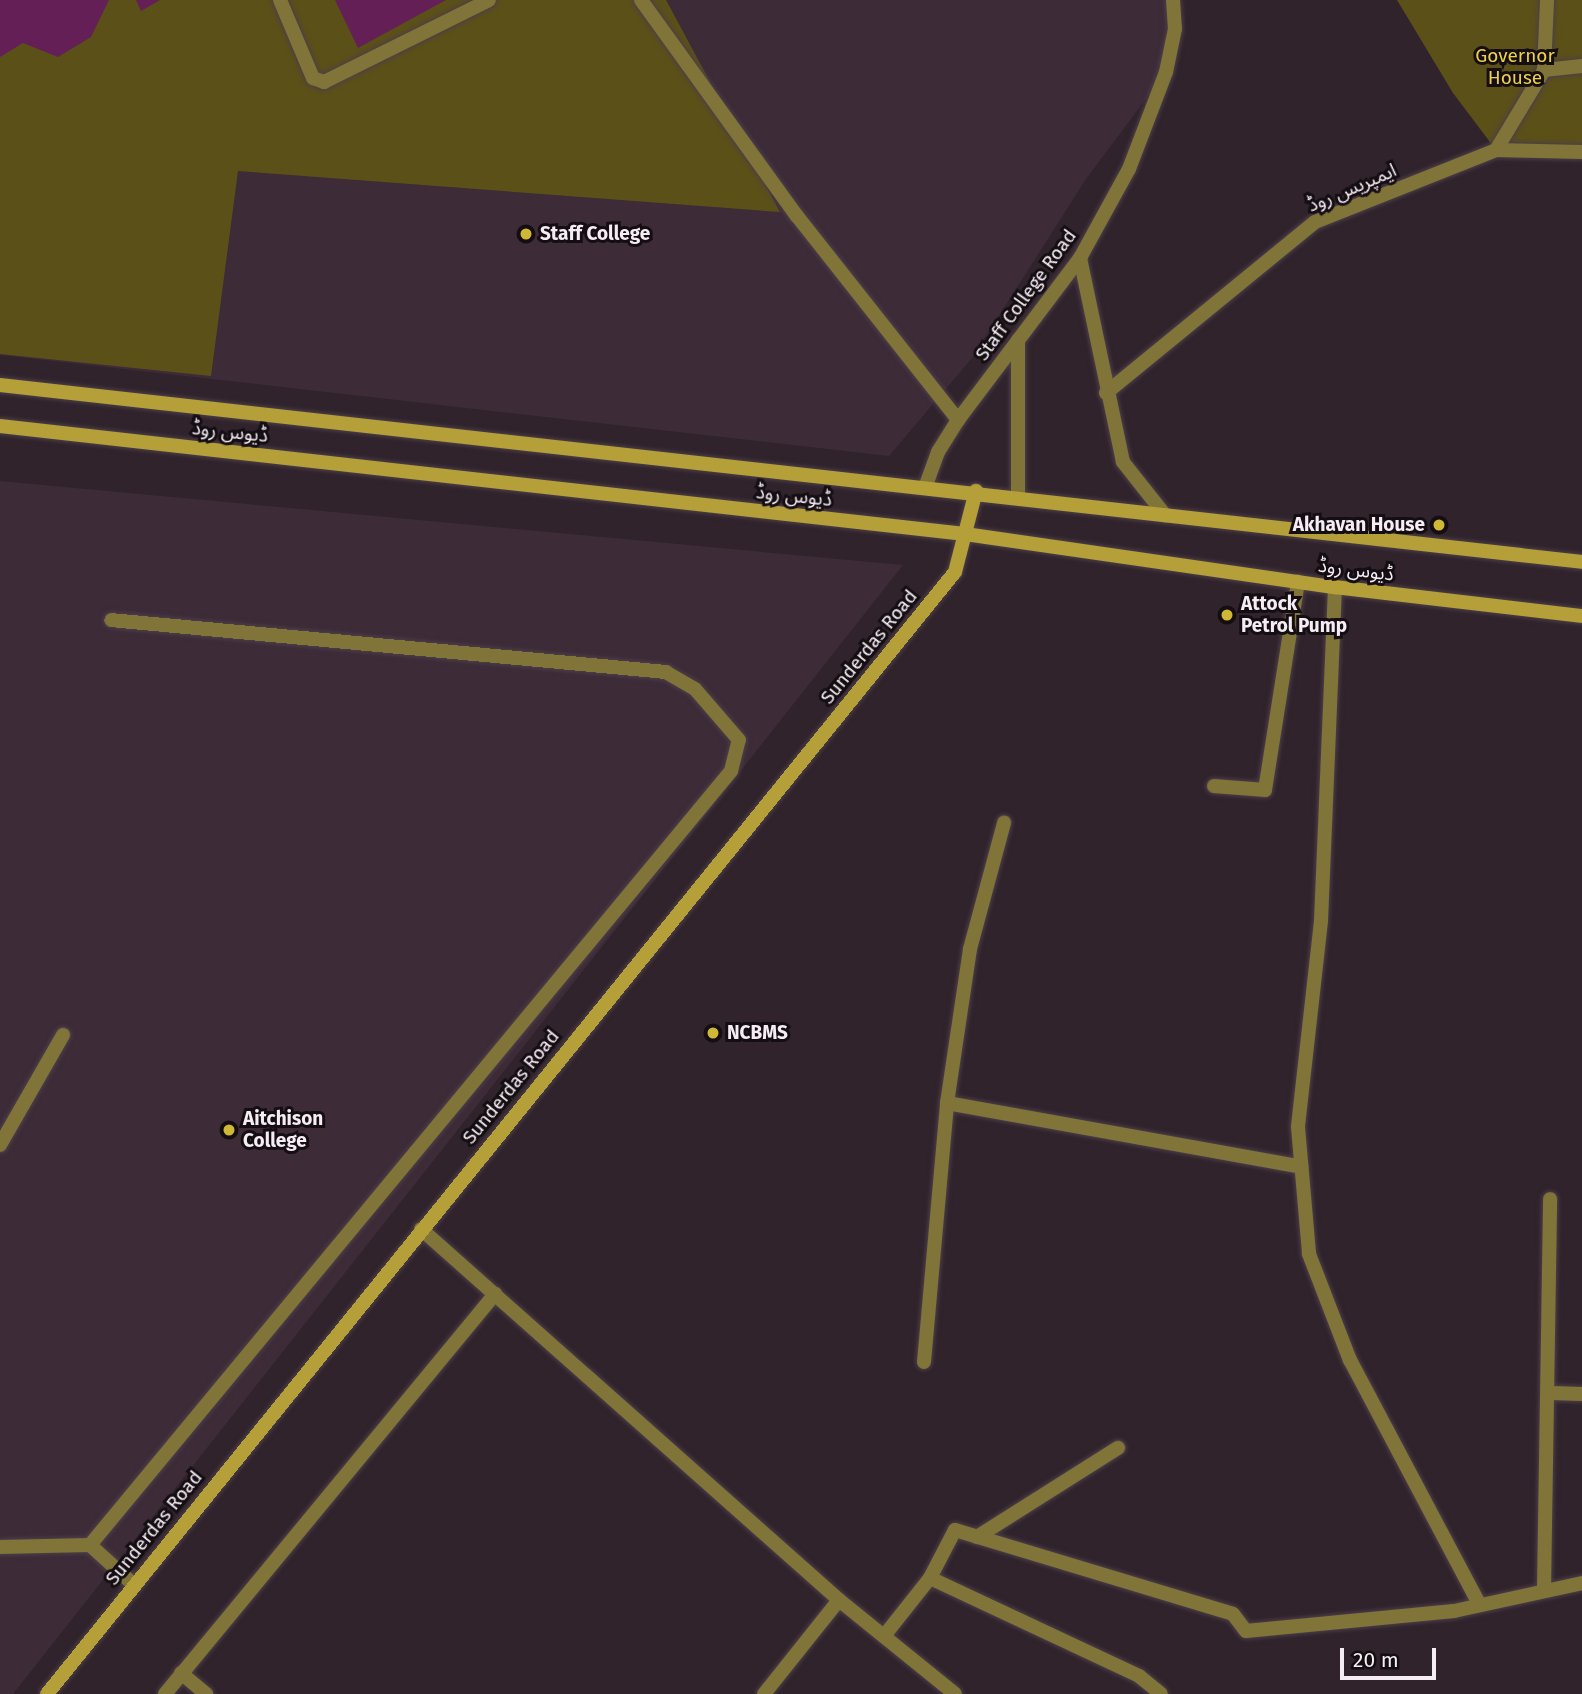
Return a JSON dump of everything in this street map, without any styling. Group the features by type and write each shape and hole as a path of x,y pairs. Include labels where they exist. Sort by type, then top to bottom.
{"main road":[{"name":"ڈیوس روڈ","path":"0,384 926,485 1582,562"},
{"name":"ڈیوس روڈ","path":"0,426 965,534 1335,587 1582,615"},
{"name":"Sunderdas Road","path":"47,1694 133,1584 955,572 976,491"}],"street":[{"path":"280,0 313,78 324,82 489,0"},
{"path":"641,0 797,216 958,419"},
{"name":"Staff College Road","path":"926,485 938,452 958,419 1080,258 1129,169 1166,72 1175,29 1173,0"},
{"path":"1496,150 1544,70 1547,0"},
{"path":"1544,70 1582,66"},
{"name":"ایمپریس روڈ","path":"1106,393 1315,222 1496,150 1582,152"},
{"path":"1080,258 1106,393 1123,462 1165,515"},
{"path":"1017,340 1018,496"},
{"path":"1214,786 1265,790 1298,582"},
{"path":"1335,587 1321,921 1298,1127 1308,1254 1350,1360 1479,1604"},
{"path":"90,1545 731,771 739,740 695,689 666,672 111,620"},
{"path":"924,1362 947,1103 970,949 1004,823"},
{"path":"0,1145 63,1035"},
{"path":"947,1103 1301,1167"},
{"path":"1544,1588 1550,1393 1550,1199"},
{"path":"421,1229 839,1600 955,1694"},
{"path":"164,1694 495,1294"},
{"path":"1550,1393 1582,1394"},
{"path":"976,1537 1118,1448"},
{"path":"884,1636 930,1578 955,1530 1233,1614 1246,1631 1479,1604 1544,1588 1582,1583"},
{"path":"0,1546 90,1545 133,1584"},
{"path":"930,1578 1139,1676 1161,1694"},
{"path":"764,1694 839,1600"},
{"path":"181,1674 206,1694"}],"shaded area":[{"name":"Staff College","path":"0,0 1173,0 1166,72 1086,179 972,358 889,456 0,355"},
{"name":"Aitchison College","path":"0,481 903,565 13,1694 0,1694"}],"green space":[{"path":"0,0 666,0 780,212 238,171 211,376 0,354"},
{"name":"Governor House","path":"1397,0 1582,0 1582,152 1496,150 1453,93"}],"building":[{"path":"0,0 109,0 91,37 58,57 23,43 0,57"},
{"path":"136,0 160,0 141,11"},
{"path":"335,0 446,0 358,48"}],"place":[{"name":"Staff College","path":"526,234"},
{"name":"Akhavan House","path":"1439,525"},
{"name":"Attock Petrol Pump","path":"1227,615"},
{"name":"NCBMS","path":"713,1033"},
{"name":"Aitchison College","path":"229,1130"}]}
